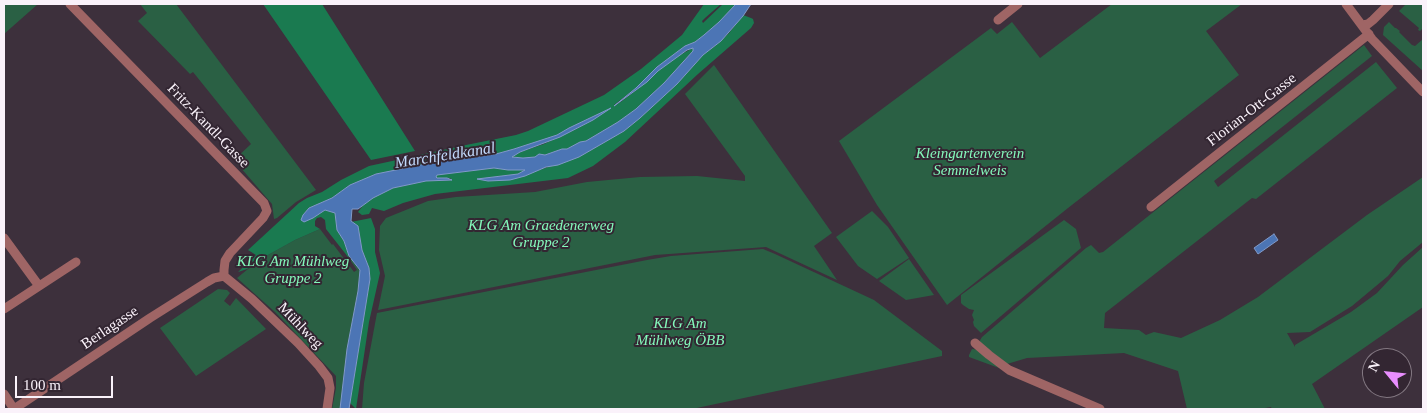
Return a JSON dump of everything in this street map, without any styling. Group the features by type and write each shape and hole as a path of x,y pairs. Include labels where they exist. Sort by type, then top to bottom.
{"street":[{"name":"Fritz-Kandl-Gasse","path":"70,4 264,203 267,211 263,218 225,260 224,276"},
{"path":"998,20 1018,4"},
{"path":"1346,4 1393,62 1423,92"},
{"path":"1363,25 1373,20 1389,4"},
{"name":"Florian-Ott-Gasse","path":"1151,207 1369,34"},
{"path":"4,238 39,286"},
{"path":"4,310 76,262"},
{"name":"Berlagasse","path":"14,409 150,318 214,278 224,276"},
{"name":"Mühlweg","path":"224,276 252,298 319,366 328,378 330,388 327,409"},
{"path":"975,343 1009,370 1100,409"},
{"path":"4,394 14,409"}],"green space":[{"path":"4,4 38,4 4,34"},
{"path":"140,4 176,4 316,190 274,219 272,204 234,160 251,144 193,72 190,74 138,21 147,13"},
{"path":"263,4 322,4 415,151 371,160"},
{"path":"704,4 721,4 702,21 703,23 723,4 736,4 704,35 695,42 685,46 657,67 636,88 614,105 639,88 678,56 693,48 693,51 664,83 636,109 586,141 545,155 523,158 512,157 578,128 609,109 557,135 514,149 496,154 430,163 376,174 350,185 332,198 309,208 303,215 313,218 325,210 335,213 337,230 344,241 348,257 326,229 325,220 321,217 315,221 315,226 320,229 295,240 247,269 238,272 256,255 248,250 299,203 307,198 322,192 369,166 516,135 604,95 641,69 682,35"},
{"name":"Kleingartenverein Semmelweis","path":"1112,4 1242,4 1206,31 1239,75 947,305 877,205 839,141 991,28 997,34 1012,22 1040,58"},
{"path":"1406,4 1423,4 1423,28 1420,31 1399,11"},
{"path":"743,15 753,19 754,23 751,28 625,142 593,166 568,178 435,194 403,203 384,211 372,208 369,214 362,215 358,212 364,204 393,188 426,181 452,180 450,178 437,178 436,175 494,168 525,170 518,174 478,179 488,181 536,171 579,157 624,131 640,118 677,84 703,55 729,33"},
{"path":"1389,22 1412,45 1415,46 1423,39 1423,71 1383,35 1384,27"},
{"path":"1364,45 1372,56 1214,181 1218,187 1376,62 1397,88 1256,199 1252,198 1105,313 1104,328 1139,330 1146,335 1154,332 1181,338 1220,320 1258,297 1367,215 1423,177 1423,242 1400,261 1388,276 1352,306 1310,332 1287,333 1295,347 1295,345 1351,312 1377,293 1423,247 1423,307 1312,384 1325,409 1272,409 1271,407 1259,409 1187,409 1178,371 1124,353 1027,358 1007,364 979,342 982,337 1086,248 1091,245 1099,253 1103,252"},
{"name":"KLG Am Graedenerweg Gruppe 2","path":"714,65 832,233 814,246 837,280 766,247 655,255 378,310 385,276 379,250 380,226 386,218 428,201 456,197 535,192 587,182 640,177 697,176 745,181 745,176 685,94"},
{"path":"872,211 888,227 909,258 877,279 858,266 836,237"},
{"path":"371,218 375,229 375,252 380,273 369,322 356,409 350,403 370,279 358,226 351,222"},
{"path":"1064,220 1076,229 1081,248 981,333 974,326 972,315 974,310 961,303 961,295"},
{"name":"KLG Am Mühlweg Gruppe 2","path":"320,229 354,272 357,270 349,256 360,270 347,349 340,409 332,409 336,376 275,312 237,278 259,260 295,240"},
{"name":"KLG Am Mühlweg ÖBB","path":"763,249 874,300 942,351 942,356 692,409 362,409 364,383 377,313 671,256"},
{"path":"909,259 934,295 906,300 879,281"},
{"path":"218,289 227,290 230,293 224,301 230,306 236,298 266,329 196,376 160,328"},
{"path":"972,349 980,350 999,368 969,357"}],"water":[{"path":"736,4 751,4 721,41 703,55 677,84 624,131 579,157 510,180 488,181 477,179 518,174 525,170 494,168 437,175 437,178 452,180 426,181 393,188 373,198 358,209 352,209 351,221 358,226 370,279 349,409 340,409 347,349 360,270 349,256 344,241 337,230 335,213 325,210 304,222 301,220 309,208 332,198 350,185 376,174 430,163 496,154 514,149 557,135 611,108 593,120 560,137 520,152 512,157 523,158 535,157 539,154 545,155 586,141 636,109 664,83 693,51 693,48 687,50 658,71 647,82 614,106 657,67 685,46 695,42 704,35"},
{"path":"1274,234 1278,240 1258,254 1254,248"}],"water label":[{"name":"Marchfeldkanal","path":"445,156"}]}
